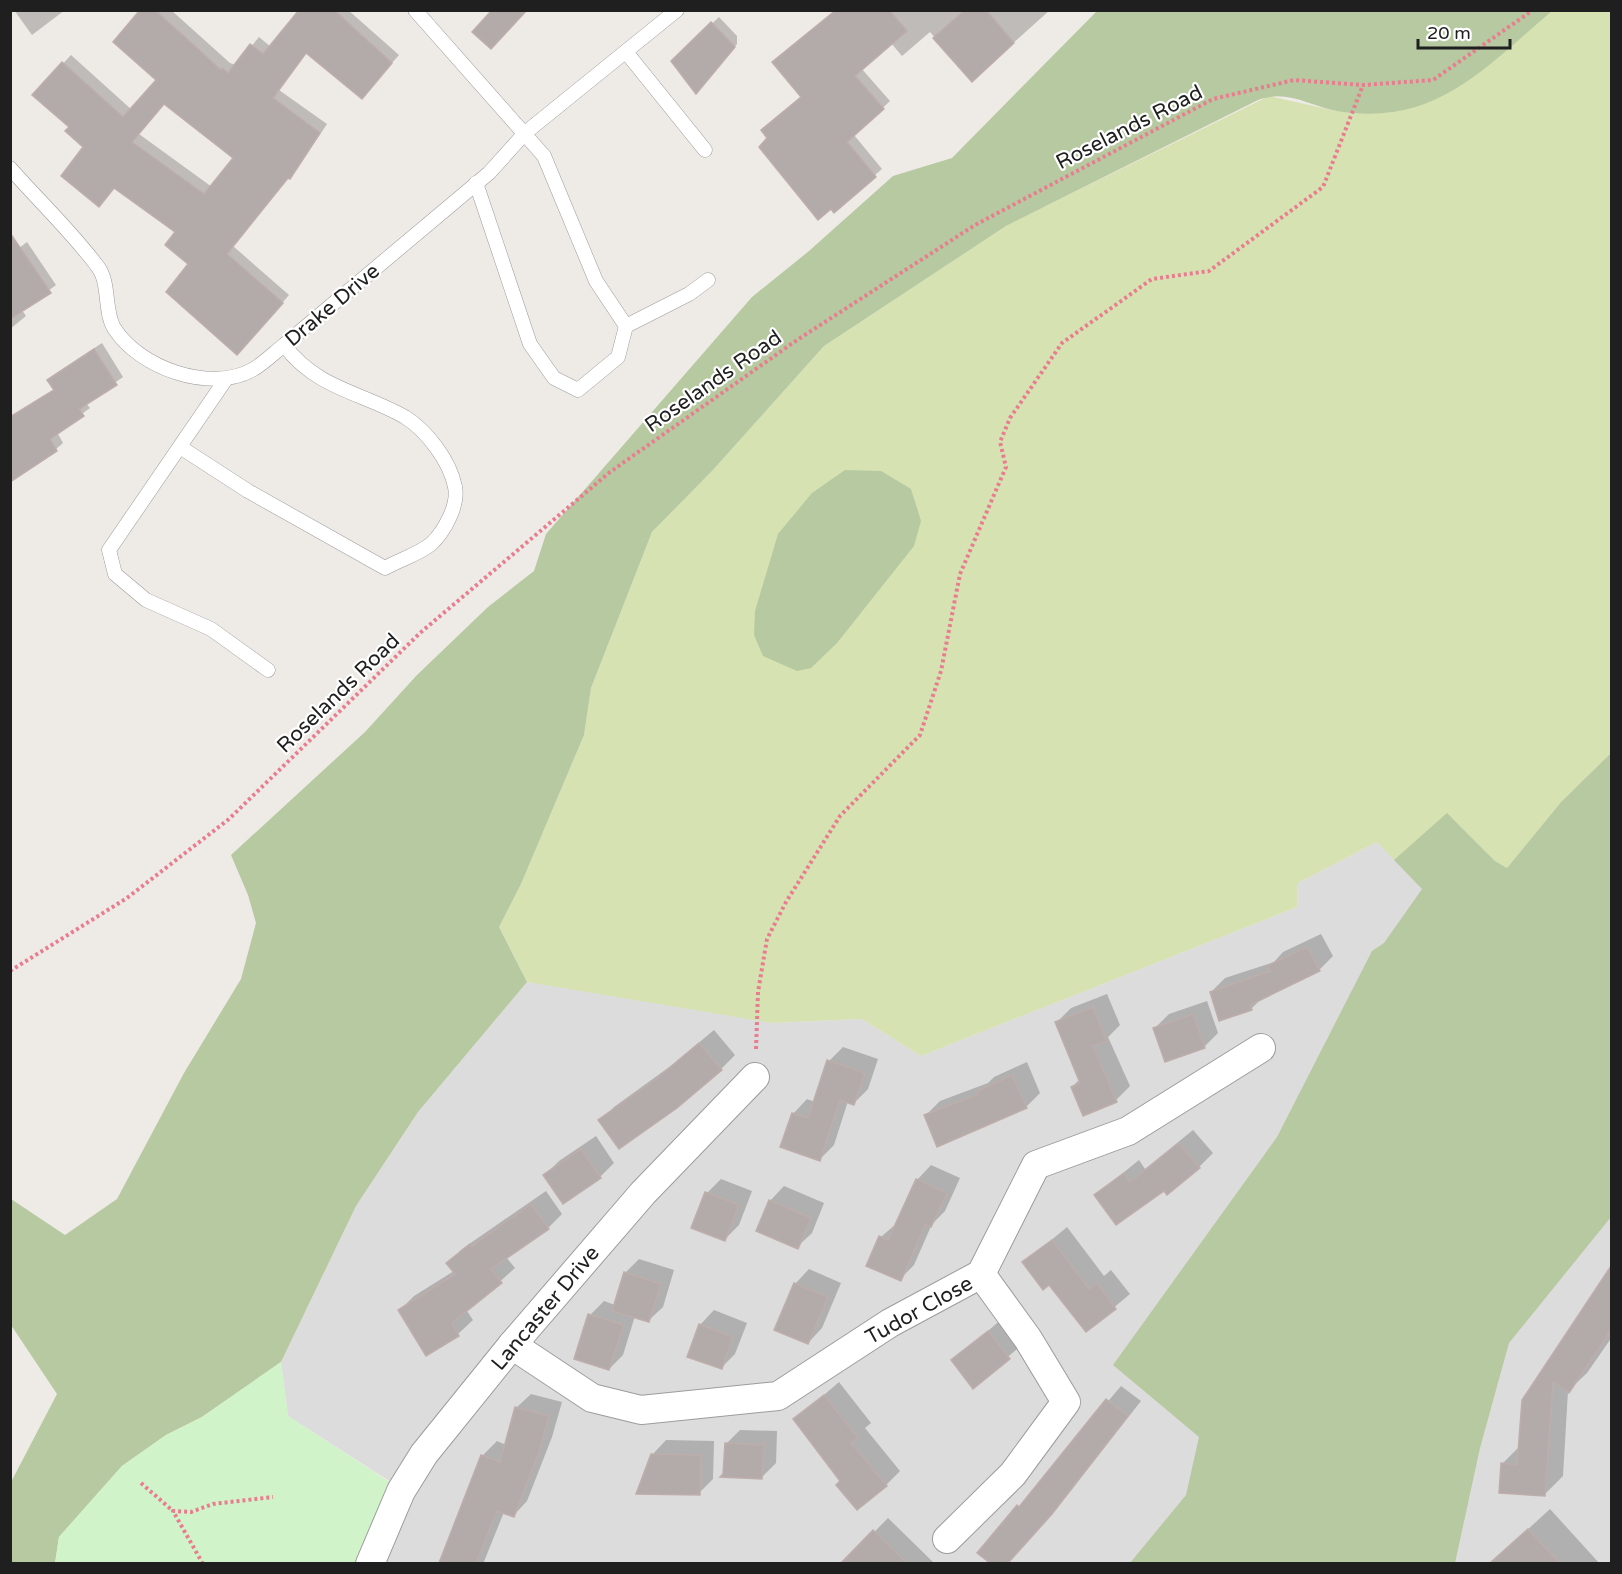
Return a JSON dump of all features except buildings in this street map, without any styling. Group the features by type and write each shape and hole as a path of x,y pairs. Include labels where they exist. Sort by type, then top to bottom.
{"street":[{"name":"Tudor Close","path":"512,1346 592,1398 641,1410 778,1396 890,1323 981,1275 1036,1165 1128,1131 1261,1048"},
{"name":"Lancaster Drive","path":"370,1563 401,1491 418,1463 512,1346 643,1193 755,1077"},
{"path":"947,1539 1013,1474 1066,1402 1028,1340 981,1275"}],"lane":[{"path":"415,10 544,156 596,281 626,326 618,357 578,390 554,378 530,344 476,183"},
{"name":"Drake Drive","path":"10,168 100,269 113,327 135,352 170,370 204,378 226,379 252,370 284,345 476,183 525,133 677,10"},
{"path":"626,52 705,150"},
{"path":"626,326 689,294 708,280"},
{"path":"180,447 248,491 386,567 430,544 451,516 456,488 436,446 406,418 313,375 296,361 284,345"},
{"path":"226,379 109,550 115,574 147,600 211,629 268,670"}],"path":[{"name":"Roselands Road","path":"10,971 127,898 229,819 420,633 601,480 807,334 975,225 1213,99 1294,80 1363,85 1433,80 1533,10"},
{"path":"755,1077 758,992 766,939 840,816 920,735 941,670 960,574 1006,467 1000,442 1010,418 1062,342 1152,279 1209,271 1323,187 1363,85"},
{"path":"141,1483 173,1511 203,1563"},
{"path":"173,1511 191,1512 213,1504 273,1497"}],"shaded area":[{"path":"1377,842 1611,952 1611,1563 375,1563 405,1491 288,1416 281,1362 356,1206 418,1112 527,982 569,986 772,1023 862,1019 921,1056 1297,907 1298,883"}],"green space":[{"path":"1097,11 1552,11 1504,53 1456,88 1431,101 1403,110 1372,114 1327,109 1288,97 1269,97 1258,100 1006,226 824,346 712,471 652,532 591,688 584,735 521,884 499,927 527,982 418,1112 356,1206 281,1362 202,1417 166,1435 122,1466 59,1537 55,1563 11,1563 10,1484 57,1394 11,1325 11,1199 65,1235 117,1199 184,1073 241,979 256,923 248,895 231,855 365,732 417,675 488,607 534,571 546,534 752,297 809,251 893,176 952,158"},
{"path":"1552,11 1611,11 1611,753 1561,802 1507,868 1495,861 1452,818 1422,836 1394,860 1377,842 1298,883 1297,907 921,1056 862,1019 772,1023 527,982 499,927 521,884 584,735 591,688 652,532 712,471 824,346 1006,226 1269,96 1336,111 1514,42"},
{"path":"845,470 881,471 911,489 921,521 914,546 837,643 811,668 797,671 763,656 754,635 755,611 778,534 812,493"},
{"path":"1611,753 1611,1217 1509,1343 1480,1448 1455,1563 1130,1563 1186,1495 1199,1437 1113,1365 1277,1137 1372,951 1384,943 1422,889 1394,860 1447,813 1495,861 1507,868 1561,802"},
{"path":"281,1362 288,1416 397,1487 366,1563 55,1564 59,1537 122,1466 166,1435 202,1417"}]}
